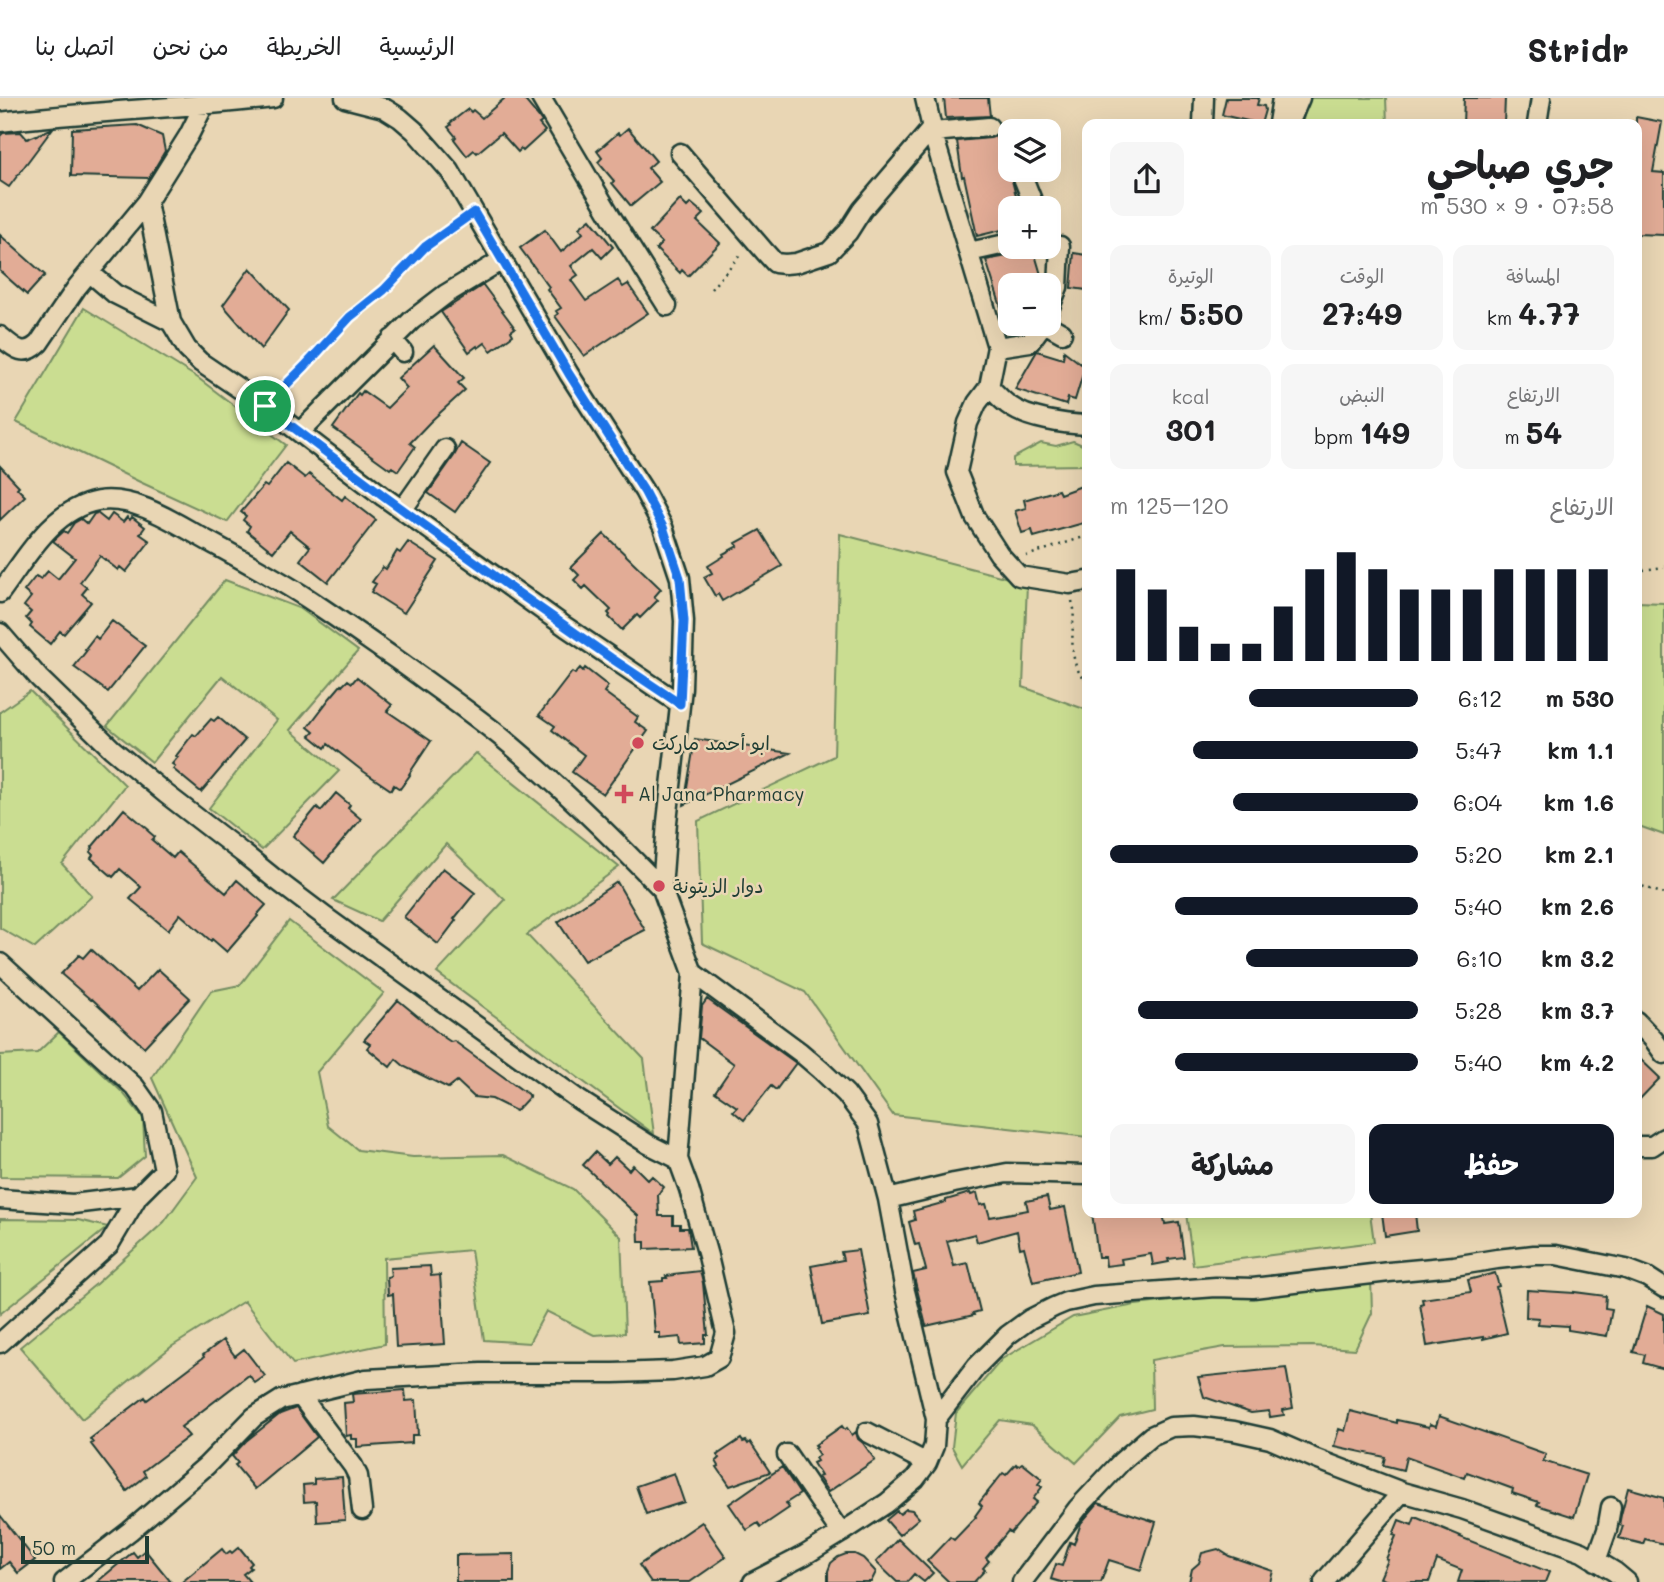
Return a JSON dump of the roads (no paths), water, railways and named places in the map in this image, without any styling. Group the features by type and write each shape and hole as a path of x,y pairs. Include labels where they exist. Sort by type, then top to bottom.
{"street":[{"path":"0,122 273,98"},
{"path":"345,98 384,108 400,118 450,171 569,374 644,491 663,527 680,578 684,621 680,704 662,889"},
{"path":"541,98 667,306"},
{"path":"925,98 932,130 997,347 989,387 977,403 968,423 957,472 975,517 999,554 1019,576 1079,582"},
{"path":"1203,119 1204,98"},
{"path":"1278,119 1282,98"},
{"path":"1291,119 1300,98"},
{"path":"1538,119 1541,98"},
{"path":"0,336 18,349 28,351 39,343 77,287 147,202 189,135 204,105"},
{"path":"680,153 775,263 785,264 829,252 932,130 989,127"},
{"path":"147,202 172,322 187,349 200,362 265,406 363,481 589,643 680,704"},
{"path":"969,252 998,246"},
{"path":"300,432 397,346 412,320 446,294 502,260"},
{"path":"89,272 115,294 172,322"},
{"path":"997,347 1030,342 1035,336"},
{"path":"989,387 1009,406 1023,414 1082,424"},
{"path":"403,509 445,449"},
{"path":"0,593 34,546 72,511 83,505 112,500 143,507 174,521 305,597 450,697 502,737 628,853 662,889 693,973 678,1159 700,1229 726,1334 719,1358 705,1366 673,1371 481,1373 366,1380 281,1400 254,1417 197,1474 64,1582"},
{"path":"0,633 39,678 112,749 275,879 579,1100 648,1144 678,1159"},
{"path":"0,963 135,1087 152,1111 164,1170 138,1196 109,1245 0,1343"},
{"path":"693,973 800,1052 846,1094 868,1124 888,1199 905,1291 936,1419 934,1446 927,1463 915,1479 887,1503 841,1533 753,1582"},
{"path":"1642,1027 1664,1054"},
{"path":"1642,1146 1652,1146 1664,1138"},
{"path":"888,1199 1007,1173 1082,1175"},
{"path":"0,1199 73,1204 138,1196"},
{"path":"936,1419 977,1366 1008,1335 1030,1319 1054,1307 1094,1296 1216,1287 1253,1288 1545,1255 1626,1269 1647,1277 1664,1288"},
{"path":"300,1395 353,1466 358,1476 362,1510"},
{"path":"1022,1582 1078,1508 1122,1461 1151,1436 1171,1427 1194,1426 1270,1438 1402,1492 1462,1509 1582,1552 1627,1582"},
{"path":"867,1432 927,1463"},
{"path":"787,1454 841,1533"},
{"path":"1324,1582 1402,1492"},
{"path":"1596,1560 1607,1530 1611,1507"}],"place":[{"name":"ابو أحمد ماركت","path":"638,743"},
{"name":"Al Jana Pharmacy","path":"624,794"},
{"name":"دوار الزيتونة","path":"659,886"}]}
